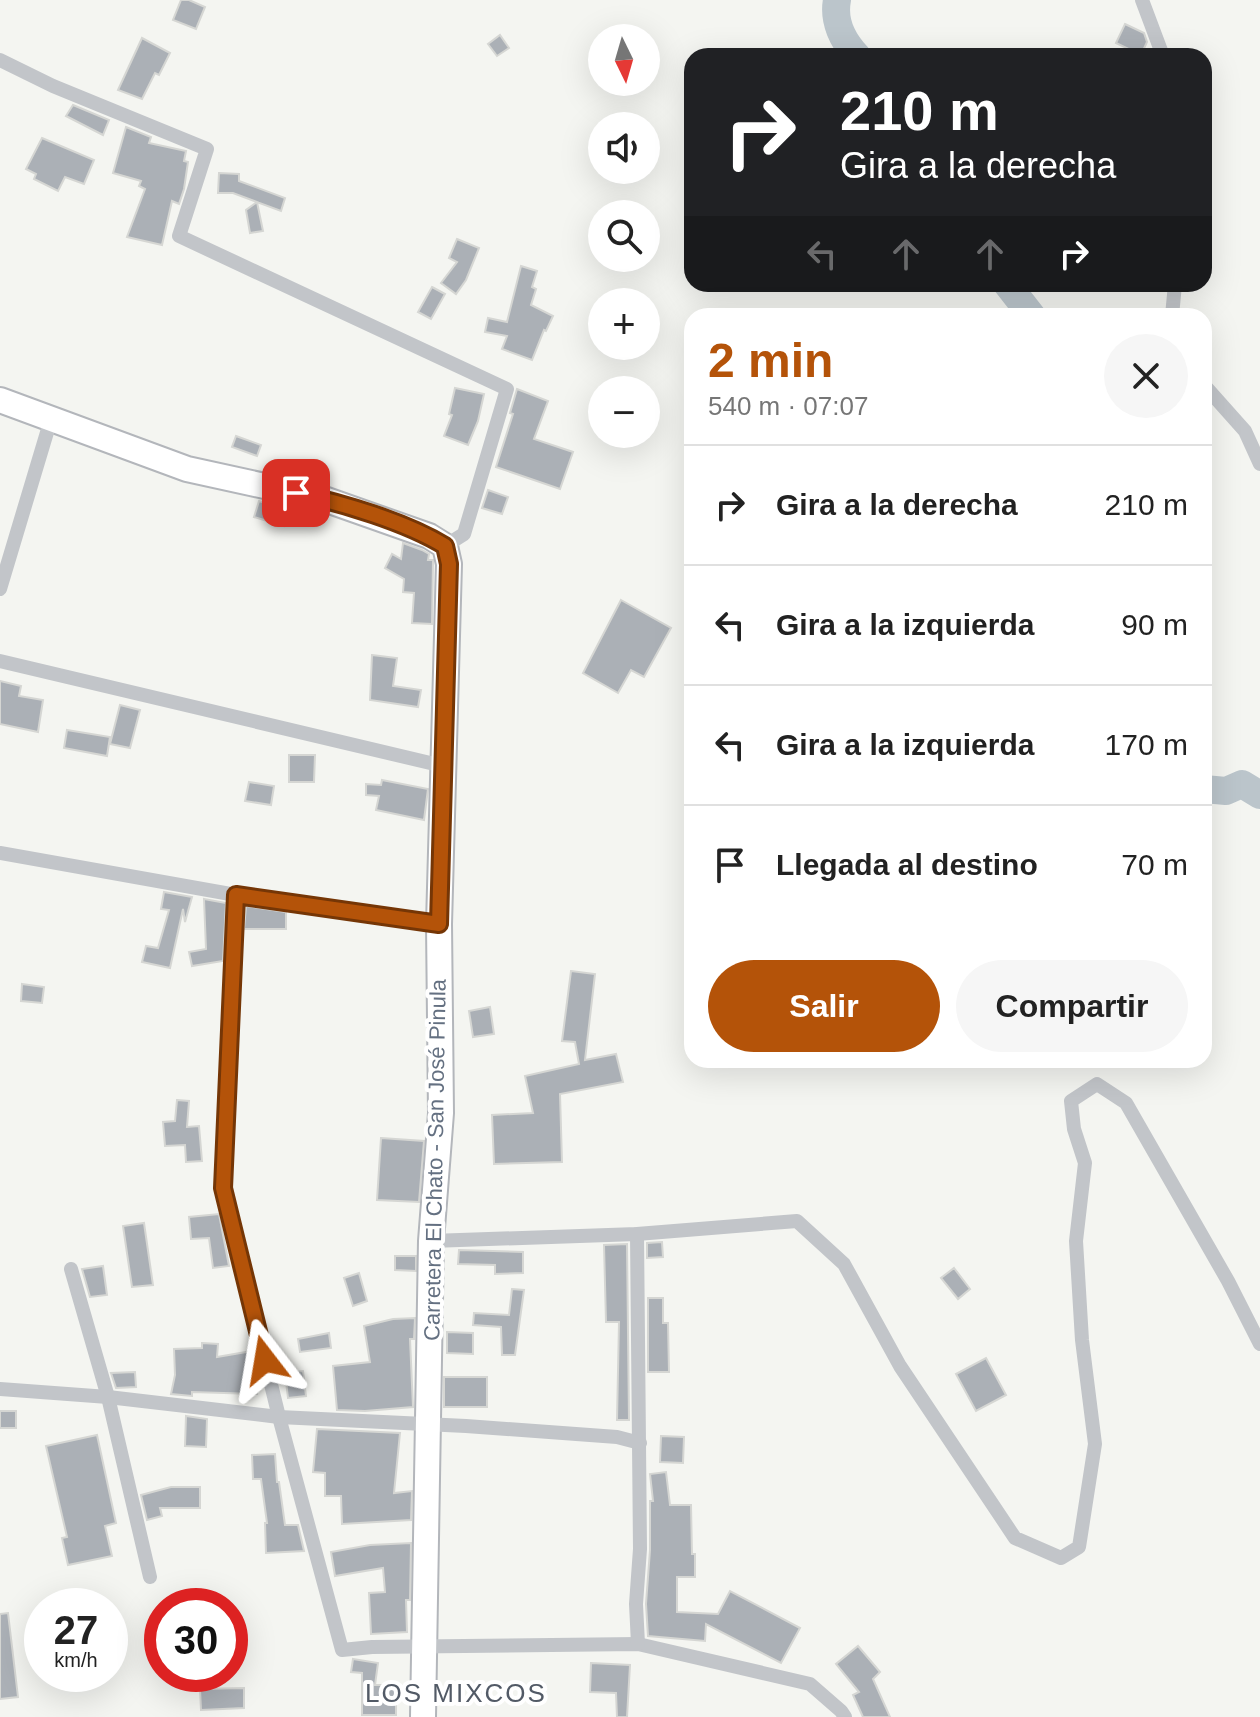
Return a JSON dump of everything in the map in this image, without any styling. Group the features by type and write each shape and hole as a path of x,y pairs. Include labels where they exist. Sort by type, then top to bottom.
{"main road":[{"path":"0,400 187,469 324,499 429,536 445,546"},
{"name":"Carretera El Chato - San José Pinula","path":"423,1717 431,1241 441,1113 439,924 449,564 445,546"}],"street":[{"path":"1142,0 1160,48"},
{"path":"0,60 53,86 207,149 179,236 507,389 464,534 445,546"},
{"path":"1212,394 1245,431 1260,464"},
{"path":"0,589 51,419"},
{"path":"0,661 443,766"},
{"path":"0,853 236,895 439,924"},
{"path":"236,895 223,1188 279,1417 342,1650 638,1644 810,1684 845,1717"},
{"path":"431,1241 637,1234 797,1221 844,1264 900,1366 1015,1538 1061,1558 1079,1547 1095,1444 1082,1340 1076,1241 1085,1163 1074,1129 1071,1101 1097,1084 1126,1103 1228,1281 1260,1344"},
{"path":"637,1234 640,1443 638,1644"},
{"path":"71,1269 108,1397 150,1577"},
{"path":"0,1389 108,1397 279,1417 617,1437 640,1443"}],"building":[{"path":"181,0 205,7 196,29 173,20"},
{"path":"1125,24 1144,33 1147,42 1144,48 1126,48 1116,43"},
{"path":"500,35 509,48 497,56 488,44"},
{"path":"142,38 170,53 159,75 155,73 142,99 118,90"},
{"path":"73,105 109,120 103,135 66,116"},
{"path":"126,127 151,137 149,143 186,151 184,161 188,162 184,189 179,204 172,201 162,245 127,237 145,189 139,186 141,181 113,173"},
{"path":"42,138 94,160 84,184 65,177 58,191 34,179 36,174 26,169"},
{"path":"219,173 239,174 239,181 285,198 281,211 233,193 218,193"},
{"path":"257,202 263,231 250,233 246,210"},
{"path":"457,239 479,248 466,280 456,294 441,283 457,262 449,258"},
{"path":"521,266 537,271 531,305 553,316 532,360 502,349 507,336 485,332 488,318 507,322"},
{"path":"432,287 445,294 431,319 418,312"},
{"path":"455,388 484,394 468,445 444,436 452,415 449,414"},
{"path":"517,389 548,401 534,439 573,452 560,489 496,467 513,414 510,413"},
{"path":"236,436 261,445 257,456 232,447"},
{"path":"488,490 508,497 502,514 482,508"},
{"path":"259,501 289,510 284,526 254,517"},
{"path":"403,543 422,550 429,554 428,560 433,560 432,624 412,623 414,593 403,592 404,579 385,568 392,554 401,559"},
{"path":"621,600 671,628 644,677 631,670 618,693 583,673"},
{"path":"372,655 397,658 393,686 421,690 418,707 370,700"},
{"path":"0,681 21,686 19,696 43,700 38,732 0,724"},
{"path":"120,705 140,710 130,748 110,744"},
{"path":"67,730 110,737 107,756 64,748"},
{"path":"289,755 315,755 314,782 289,782"},
{"path":"382,780 428,789 424,820 376,810 379,796 366,795 366,784 381,785"},
{"path":"249,782 274,786 271,805 245,801"},
{"path":"164,892 192,897 185,922 183,909 170,968 142,962 146,946 158,948 169,910 161,909"},
{"path":"204,899 226,903 223,961 192,966 189,952 206,949"},
{"path":"246,906 286,912 286,929 244,929"},
{"path":"571,971 595,974 585,1060 616,1054 623,1082 560,1094 562,1162 494,1164 492,1115 533,1113 525,1076 579,1064 575,1042 562,1041"},
{"path":"22,984 44,987 42,1003 21,1001"},
{"path":"490,1007 494,1034 473,1037 469,1011"},
{"path":"177,1100 189,1101 187,1127 199,1126 202,1161 186,1162 185,1145 165,1146 163,1122 175,1121"},
{"path":"381,1138 424,1141 419,1202 377,1200"},
{"path":"219,1214 229,1266 213,1268 209,1238 191,1239 189,1217"},
{"path":"144,1223 153,1285 132,1287 123,1226"},
{"path":"662,1242 663,1257 647,1258 647,1243"},
{"path":"627,1244 629,1420 617,1420 619,1322 606,1322 604,1245"},
{"path":"459,1250 523,1252 523,1273 495,1274 495,1265 458,1264"},
{"path":"395,1256 416,1256 416,1271 395,1270"},
{"path":"103,1266 107,1295 90,1297 82,1269"},
{"path":"954,1268 970,1289 958,1299 941,1278"},
{"path":"359,1273 367,1301 353,1306 344,1278"},
{"path":"512,1289 524,1290 515,1355 502,1355 501,1327 473,1325 474,1313 509,1315"},
{"path":"648,1298 663,1298 663,1323 668,1323 669,1372 648,1372"},
{"path":"415,1318 414,1339 410,1339 413,1407 337,1410 333,1366 370,1362 364,1326 393,1319"},
{"path":"447,1332 473,1333 473,1354 447,1353"},
{"path":"329,1333 331,1348 300,1352 298,1339"},
{"path":"202,1343 218,1344 217,1357 252,1351 258,1373 257,1394 171,1394 175,1375 174,1349 202,1348"},
{"path":"986,1358 1006,1395 976,1411 956,1374"},
{"path":"303,1371 306,1396 288,1398 285,1373"},
{"path":"135,1372 136,1387 116,1388 111,1373"},
{"path":"444,1377 487,1377 487,1407 444,1407"},
{"path":"0,1411 16,1411 16,1428 0,1428"},
{"path":"186,1416 207,1419 206,1447 185,1446"},
{"path":"317,1429 400,1433 394,1493 412,1491 411,1520 342,1524 341,1496 325,1496 325,1473 313,1472"},
{"path":"97,1435 116,1523 105,1526 112,1556 68,1565 62,1538 67,1537 46,1446"},
{"path":"661,1436 684,1437 683,1463 660,1462"},
{"path":"275,1454 285,1525 298,1525 304,1551 266,1553 267,1523 261,1479 253,1479 252,1455"},
{"path":"666,1472 670,1505 691,1505 692,1554 695,1554 695,1577 677,1577 677,1612 718,1614 730,1591 800,1628 781,1663 706,1624 705,1641 648,1636 646,1604 650,1501 653,1501 650,1474"},
{"path":"171,1487 200,1487 200,1508 160,1508 162,1516 147,1520 141,1495"},
{"path":"411,1543 410,1600 406,1600 407,1632 371,1634 369,1593 385,1592 383,1568 335,1576 331,1552 370,1545"},
{"path":"8,1613 18,1697 0,1699 0,1614"},
{"path":"858,1646 880,1672 873,1679 890,1717 863,1717 853,1695 859,1692 836,1664"},
{"path":"353,1659 378,1663 375,1685 396,1685 396,1715 362,1715 362,1673 351,1672"},
{"path":"591,1663 630,1665 627,1717 617,1717 616,1693 590,1692"},
{"path":"200,1692 244,1692 244,1708 201,1710"}],"waterway":[{"path":"837,0 836,16 850,48"},
{"path":"1013,292 1026,308"},
{"path":"1212,790 1226,791 1242,784 1260,795"}],"district":[{"name":"LOS MIXCOS","path":"456,1693"}],"route":[{"path":"265,1360 223,1188 236,895 439,924 449,564 445,546 429,536 324,499 296,493"}]}
